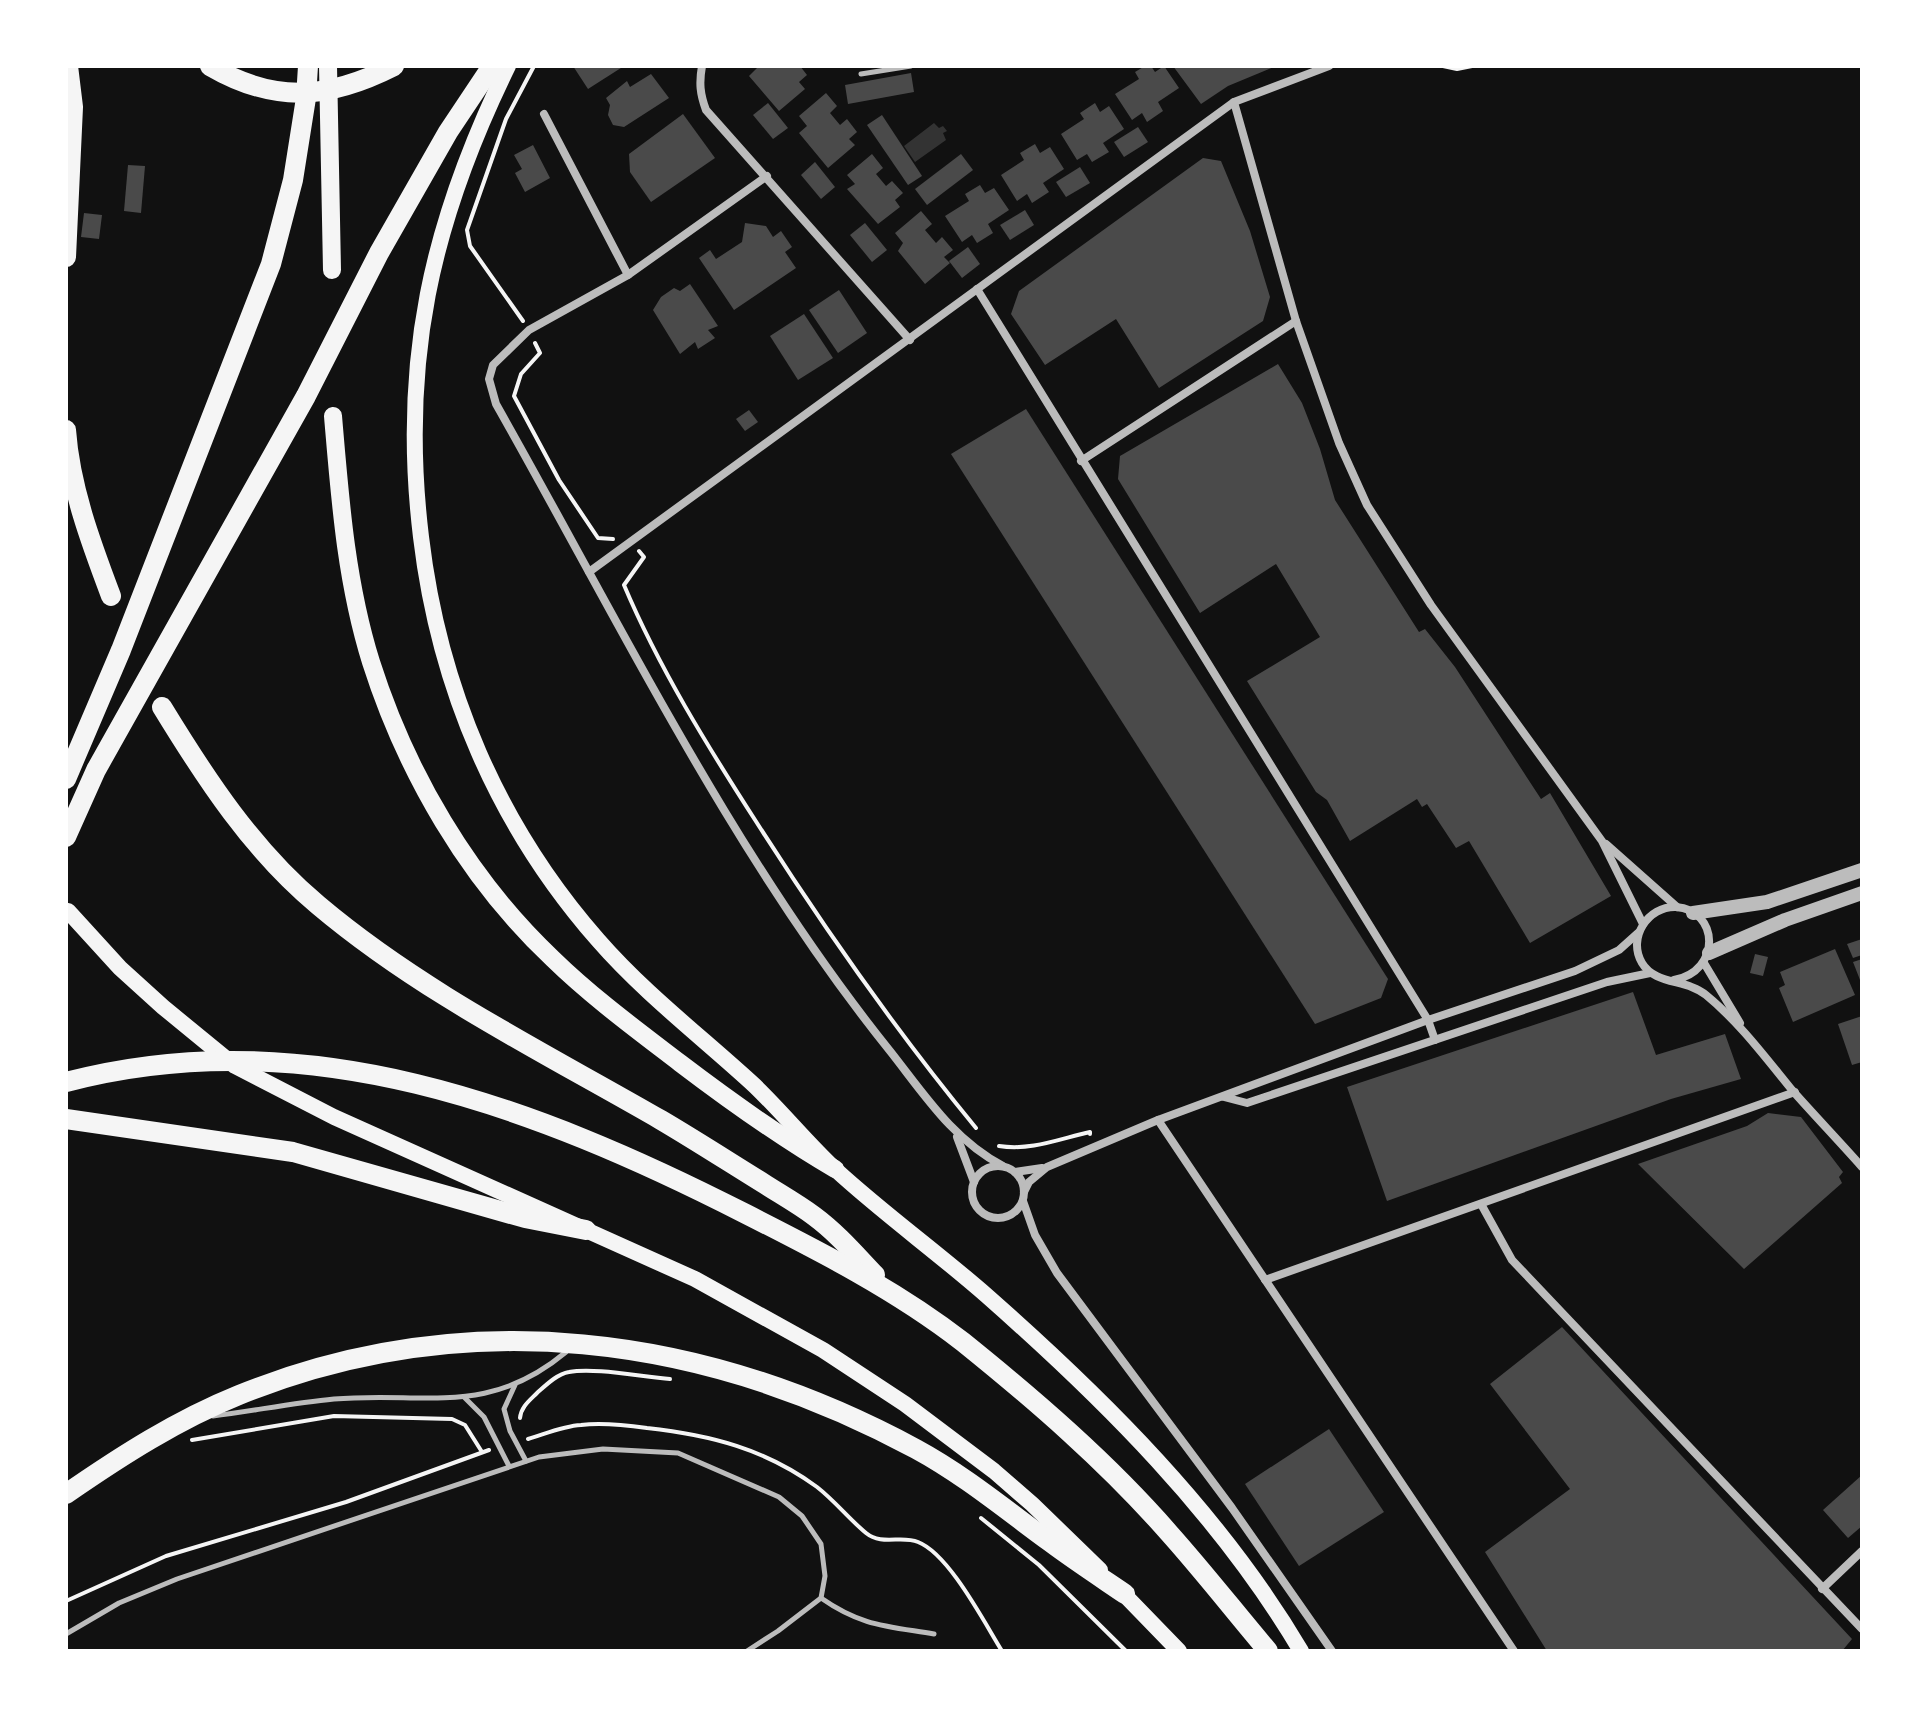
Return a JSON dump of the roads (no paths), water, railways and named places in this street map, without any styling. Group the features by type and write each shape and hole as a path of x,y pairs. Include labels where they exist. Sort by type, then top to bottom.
{"highway":[{"path":"66,257 73,107 68,66"},
{"path":"210,66 227,76 291,93 337,89 394,66"},
{"path":"66,779 121,650 271,264 293,180 308,66"},
{"path":"328,66 332,270"},
{"path":"66,837 96,770 306,396 379,253 448,132 492,66"},
{"path":"333,416 345,546 355,604 371,660 415,770 468,858 513,917 553,960 650,1040 752,1117 835,1169"},
{"path":"66,430 67,449 89,536 111,596"},
{"path":"162,707 198,766 238,821 278,868 317,905 371,947 421,980 699,1142 812,1214 838,1236 888,1289"},
{"path":"66,1082 155,1066 215,1060 319,1065 388,1076 529,1117 689,1185 888,1289 962,1342 1086,1448 1167,1531 1268,1651"},
{"path":"66,1119 293,1152 525,1218 586,1230"},
{"path":"66,1494 128,1451 236,1396 329,1365 457,1343 524,1340 576,1344 667,1355 708,1364 827,1407 915,1448 947,1467 1125,1594"}],"main road":[{"path":"508,66 454,189 438,243 419,347 414,414 418,509 434,616 447,669 467,728 502,804 535,860 559,893 641,984 758,1089 835,1169 990,1298 1118,1419 1222,1536 1301,1651"},
{"path":"68,911 120,968 235,1066 334,1117 695,1279 823,1350 905,1404 994,1471 1032,1504 1179,1651"}],"street":[{"path":"702,66 700,96 706,110 910,340"},
{"path":"589,572 1234,102 1329,66"},
{"path":"1234,102 1296,321 1339,443 1367,505 1431,605 1602,841 1640,929 1638,953 1650,973"},
{"path":"544,114 628,275"},
{"path":"767,176 628,275 529,330 493,365 489,379 496,404 589,572 773,889 868,1025 955,1133 978,1152 1020,1177 1035,1235 1057,1273 1232,1508 1332,1651"},
{"path":"977,289 1428,1020 1435,1040"},
{"path":"1081,461 1296,321"},
{"path":"1602,841 1677,907 1693,913 1767,902 1862,870"},
{"path":"1674,980 1696,972 1706,958 1785,920 1862,893"},
{"path":"1015,1172 1047,1167 1158,1120 1428,1020 1552,978 1619,950 1653,914 1677,907"},
{"path":"1693,913 1707,931 1706,958 1746,1034"},
{"path":"1223,1097 1247,1103 1628,976 1650,973 1705,994 1746,1034 1862,1167"},
{"path":"1552,978 1560,998"},
{"path":"1265,1280 1795,1092"},
{"path":"1158,1120 1514,1651"},
{"path":"955,1133 974,1182 974,1200 985,1214 1003,1218 1011,1215 1029,1182 1047,1167"},
{"path":"974,1182 985,1169 1003,1166"},
{"path":"1481,1204 1512,1260 1862,1629"},
{"path":"1822,1589 1862,1551"}],"lane":[{"path":"861,74 911,66"},
{"path":"188,1420 336,1399 431,1400 480,1396 515,1384 576,1344"},
{"path":"515,1384 504,1409 526,1461"},
{"path":"464,1397 484,1417 509,1466"},
{"path":"66,1634 119,1603 177,1579 548,1454 603,1449 678,1453 779,1497 802,1516 821,1544 825,1576 821,1598 747,1651"},
{"path":"821,1598 845,1615 865,1623 934,1634"}]}
